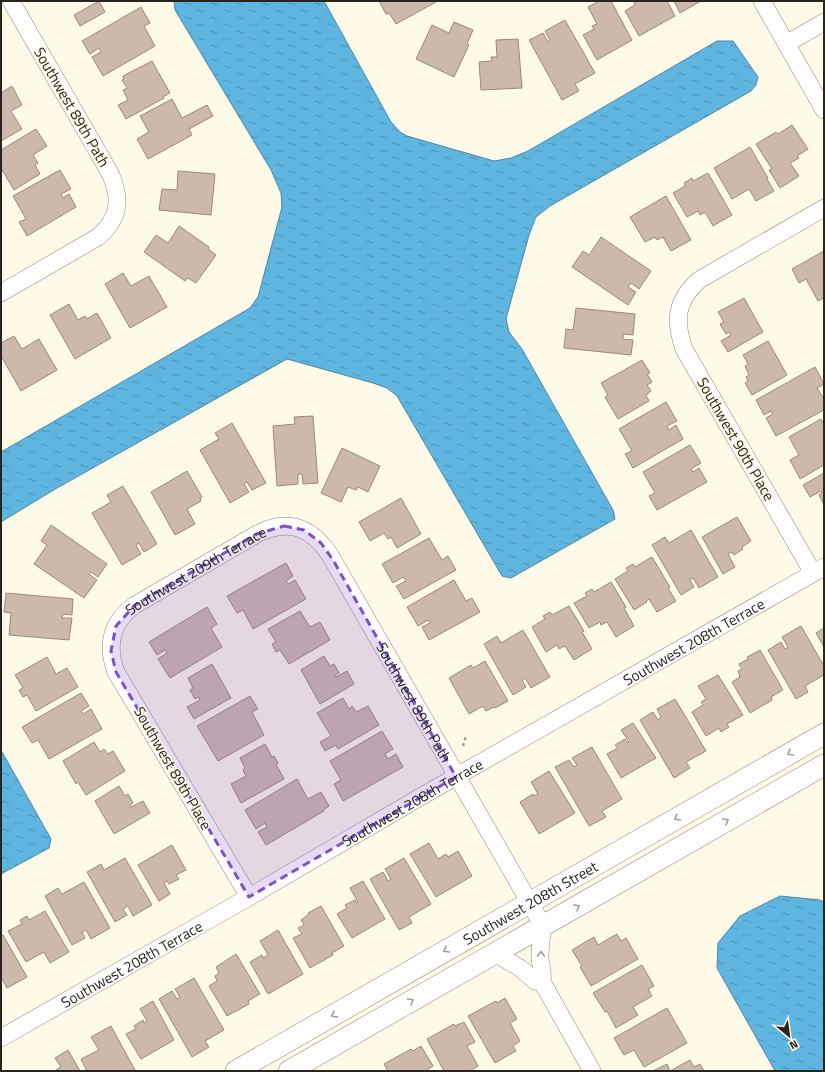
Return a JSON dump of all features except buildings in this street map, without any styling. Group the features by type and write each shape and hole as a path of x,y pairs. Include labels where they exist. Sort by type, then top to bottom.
{"street":[{"name":"Southwest 89th Path","path":"1,293 98,237 106,230 115,217 118,201 111,175 11,1"},
{"path":"762,1 824,110"},
{"path":"786,44 824,22"},
{"name":"Southwest 90th Place","path":"819,570 684,348 680,338 678,323 679,308 682,300 692,286 703,277 824,208"},
{"name":"Southwest 89th Path","path":"292,526 304,530 316,537 330,555 456,777 543,926"},
{"name":"Southwest 209th Terrace","path":"112,635 123,615 145,598 264,530 292,526"},
{"name":"Southwest 208th Terrace","path":"1,1038 819,570"},
{"name":"Southwest 89th Place","path":"112,635 111,651 116,672 249,897"},
{"name":"Southwest 208th Street","path":"236,1071 824,734"},
{"name":"Southwest 208th Street","path":"289,1071 824,765"},
{"path":"543,926 540,956 543,976 542,982 592,1071"},
{"path":"494,953 520,968 535,981 542,982"}],"path":[{"path":"462,746 466,736"}],"highlighted area":[{"path":"284,526 304,530 321,543 333,560 456,777 249,897 116,672 111,651 116,626 135,605 257,534"}],"water":[{"path":"174,1 324,1 391,122 400,132 407,136 494,161 511,158 528,151 717,41 733,41 758,77 756,85 751,91 550,206 536,217 529,235 506,319 509,332 522,349 613,510 615,519 511,578 502,576 397,396 387,388 373,383 287,359 57,488 1,522 1,452 250,308 258,297 282,207 281,193 271,170 175,10"},
{"path":"1,750 51,839 49,848 1,874"},
{"path":"780,896 820,900 824,902 824,1071 775,1071 717,968 718,943 740,916"}]}
